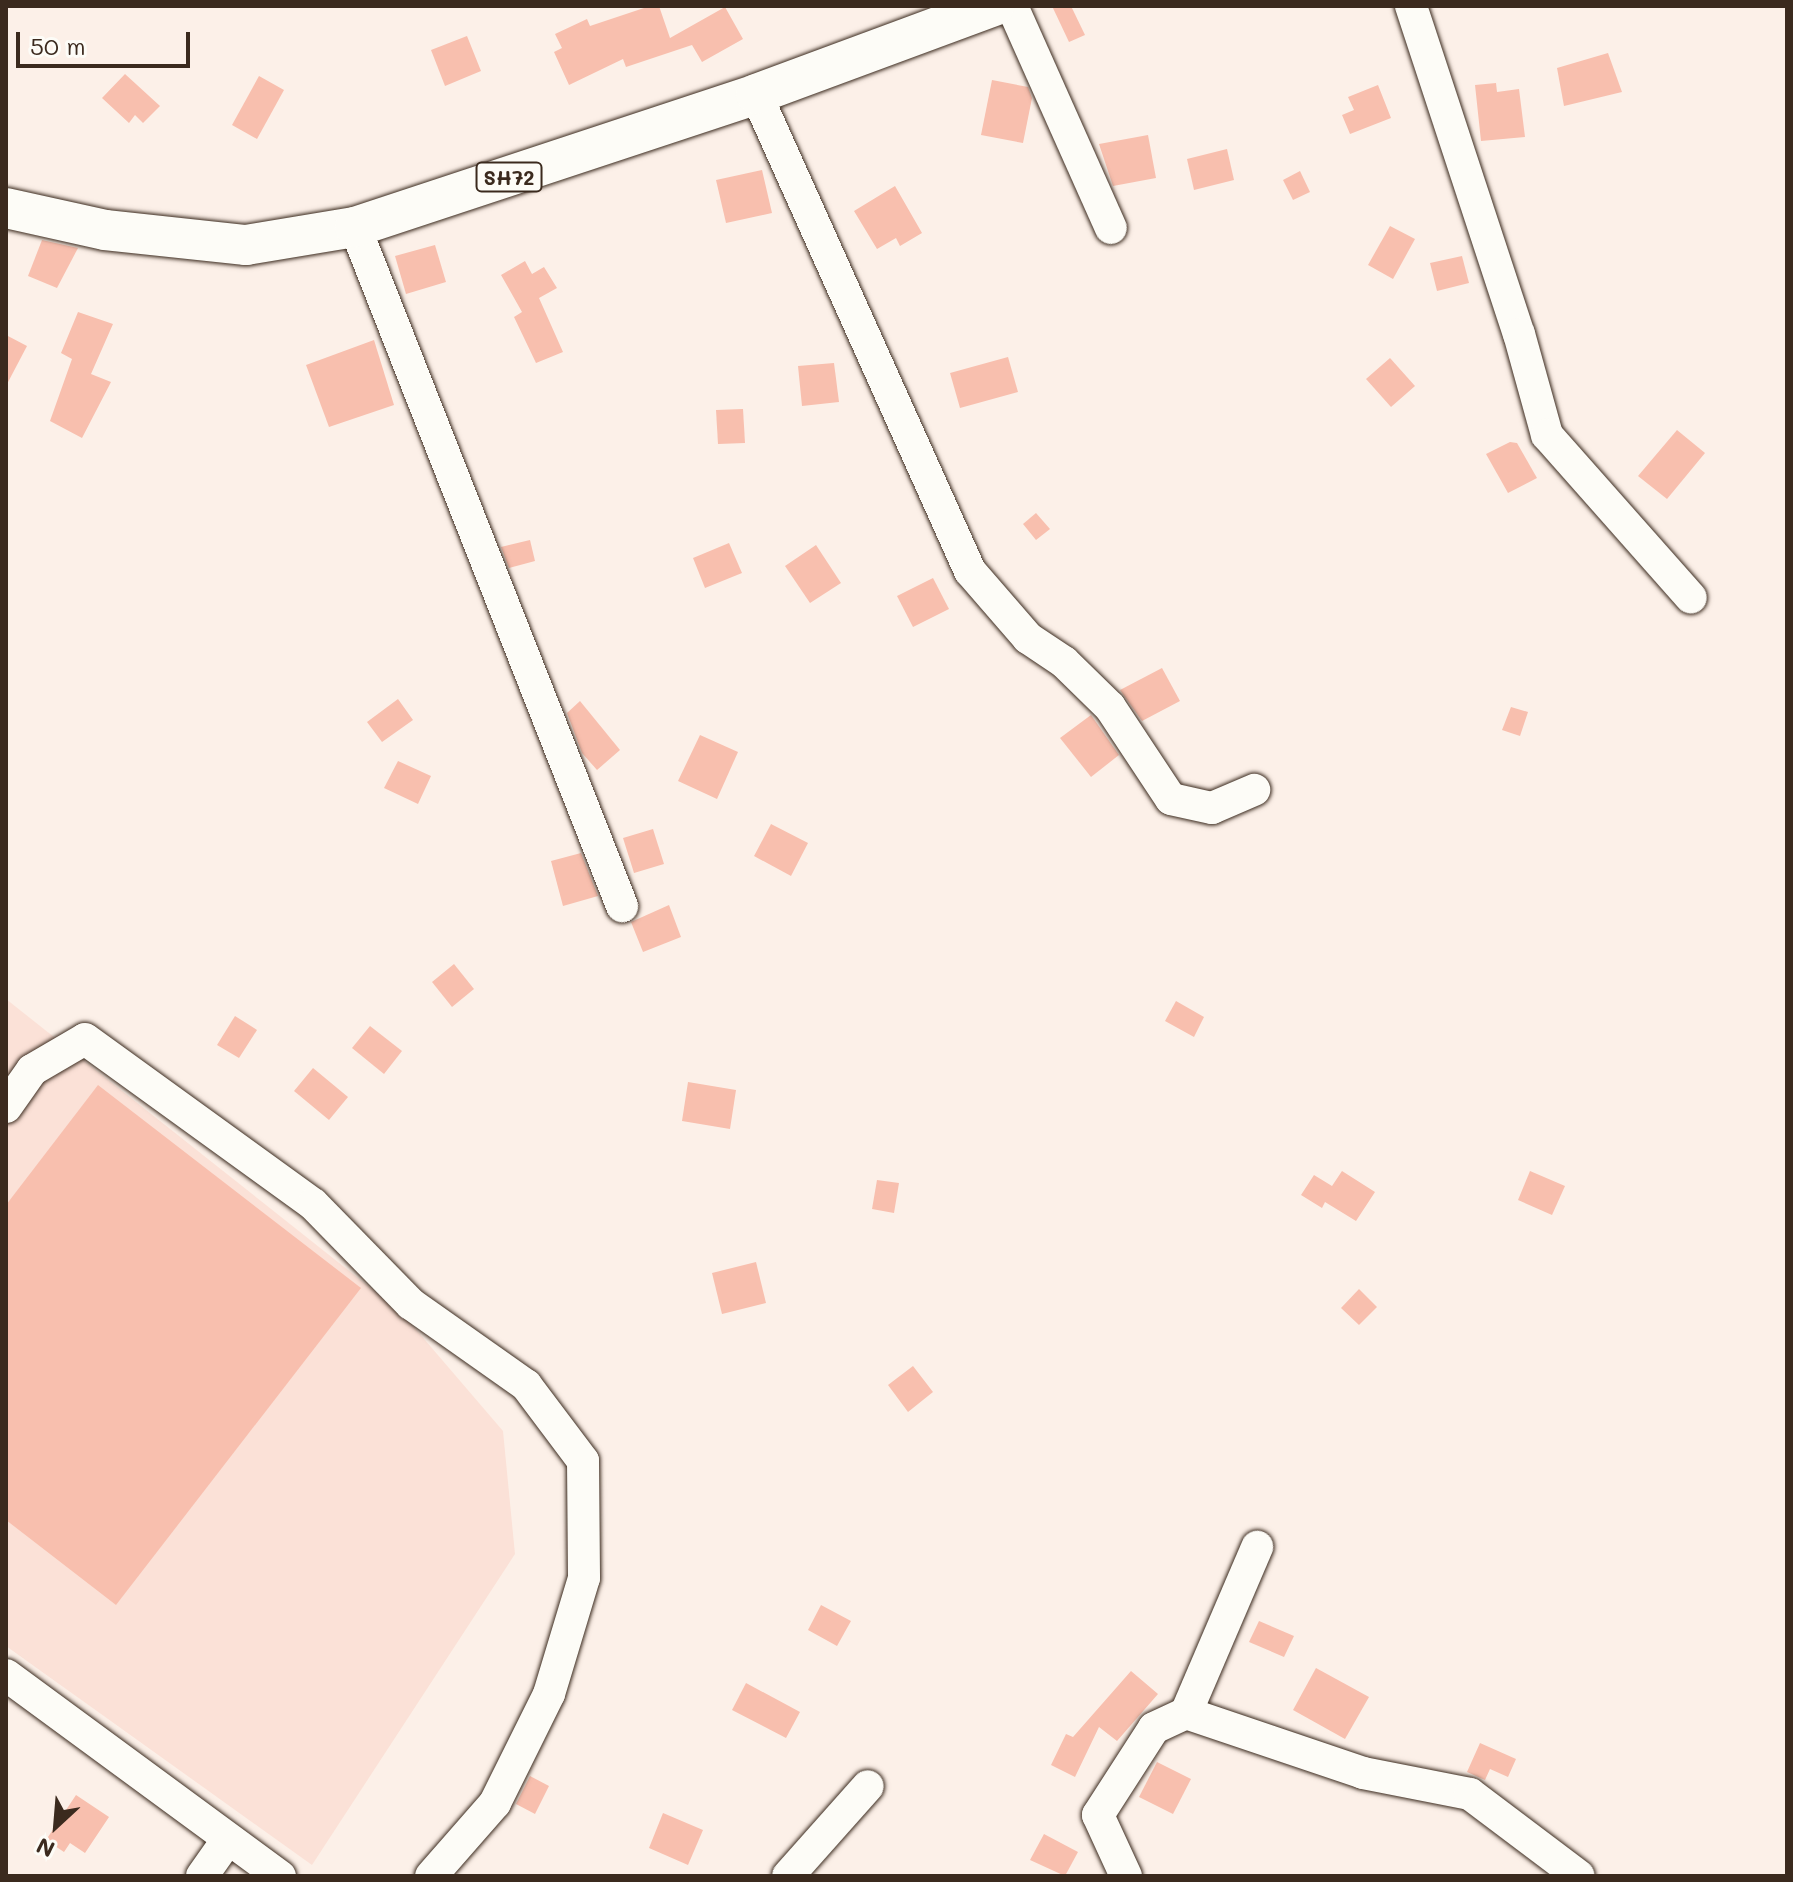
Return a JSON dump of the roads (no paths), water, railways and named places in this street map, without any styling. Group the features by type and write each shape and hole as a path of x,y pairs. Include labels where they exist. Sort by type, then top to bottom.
{"main road":[{"name":"SH72","path":"6,208 105,230 246,245 355,227 756,94 994,6"}],"street":[{"path":"1012,6 1111,228"},
{"path":"1411,6 1519,334 1547,435 1691,598"},
{"path":"756,94 970,571 1028,638 1064,662 1110,707 1171,799 1212,808 1254,790"},
{"path":"355,227 622,906"},
{"path":"6,1107 32,1070 85,1039 313,1204 411,1304 526,1385 583,1461 584,1578 549,1694 495,1803 431,1876"},
{"path":"1126,1876 1098,1815 1154,1728 1186,1713 1257,1547"},
{"path":"6,1675 280,1876"},
{"path":"1186,1713 1363,1773 1470,1794 1579,1876"},
{"path":"799,1872 868,1786"},
{"path":"202,1876 228,1839"}]}
